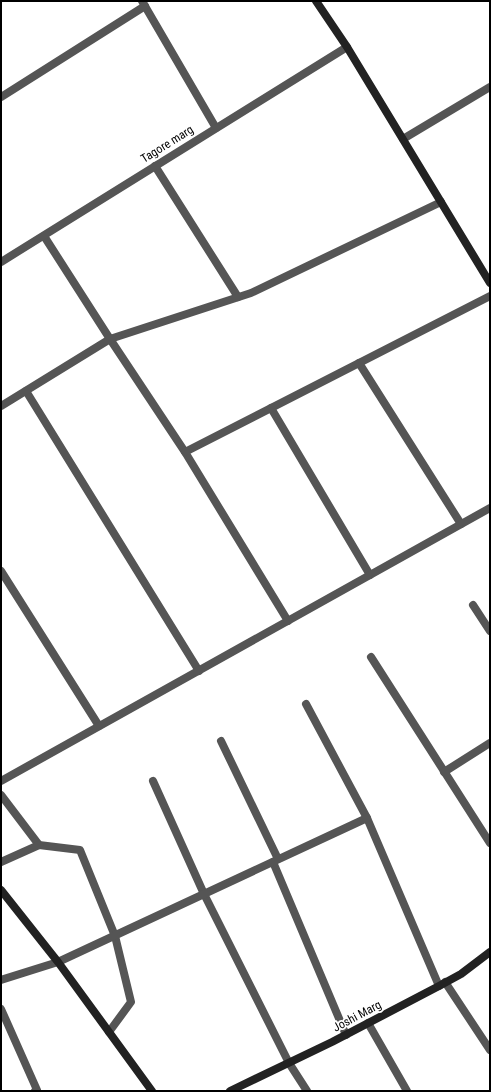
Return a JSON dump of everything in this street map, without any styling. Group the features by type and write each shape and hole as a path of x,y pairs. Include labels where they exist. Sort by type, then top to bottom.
{"street":[{"path":"316,1 347,47 490,283"},
{"path":"1,97 143,4 216,128"},
{"name":"Tagore marg","path":"1,262 347,47"},
{"path":"403,139 490,87"},
{"path":"155,166 238,297"},
{"path":"1,406 110,339 251,293 441,202"},
{"path":"44,236 185,452 288,621"},
{"path":"185,452 490,296"},
{"path":"359,363 461,524"},
{"path":"26,391 199,671"},
{"path":"271,408 370,575"},
{"path":"1,781 490,508"},
{"path":"1,571 99,726"},
{"path":"473,605 490,631"},
{"path":"371,657 490,842"},
{"path":"306,704 367,818 442,984 490,1050"},
{"path":"221,741 275,860 346,1035"},
{"path":"444,772 490,743"},
{"path":"153,781 204,894 289,1063 307,1091"},
{"path":"1,795 39,845"},
{"path":"1,980 58,962 367,818"},
{"path":"1,862 39,845 80,850 115,936 131,1002 109,1032"},
{"path":"1,890 58,962 152,1091"},
{"name":"Joshi Marg","path":"230,1091 346,1035 461,974 490,952"},
{"path":"1,1009 37,1090 35,1091"},
{"path":"368,1023 407,1091"}]}
